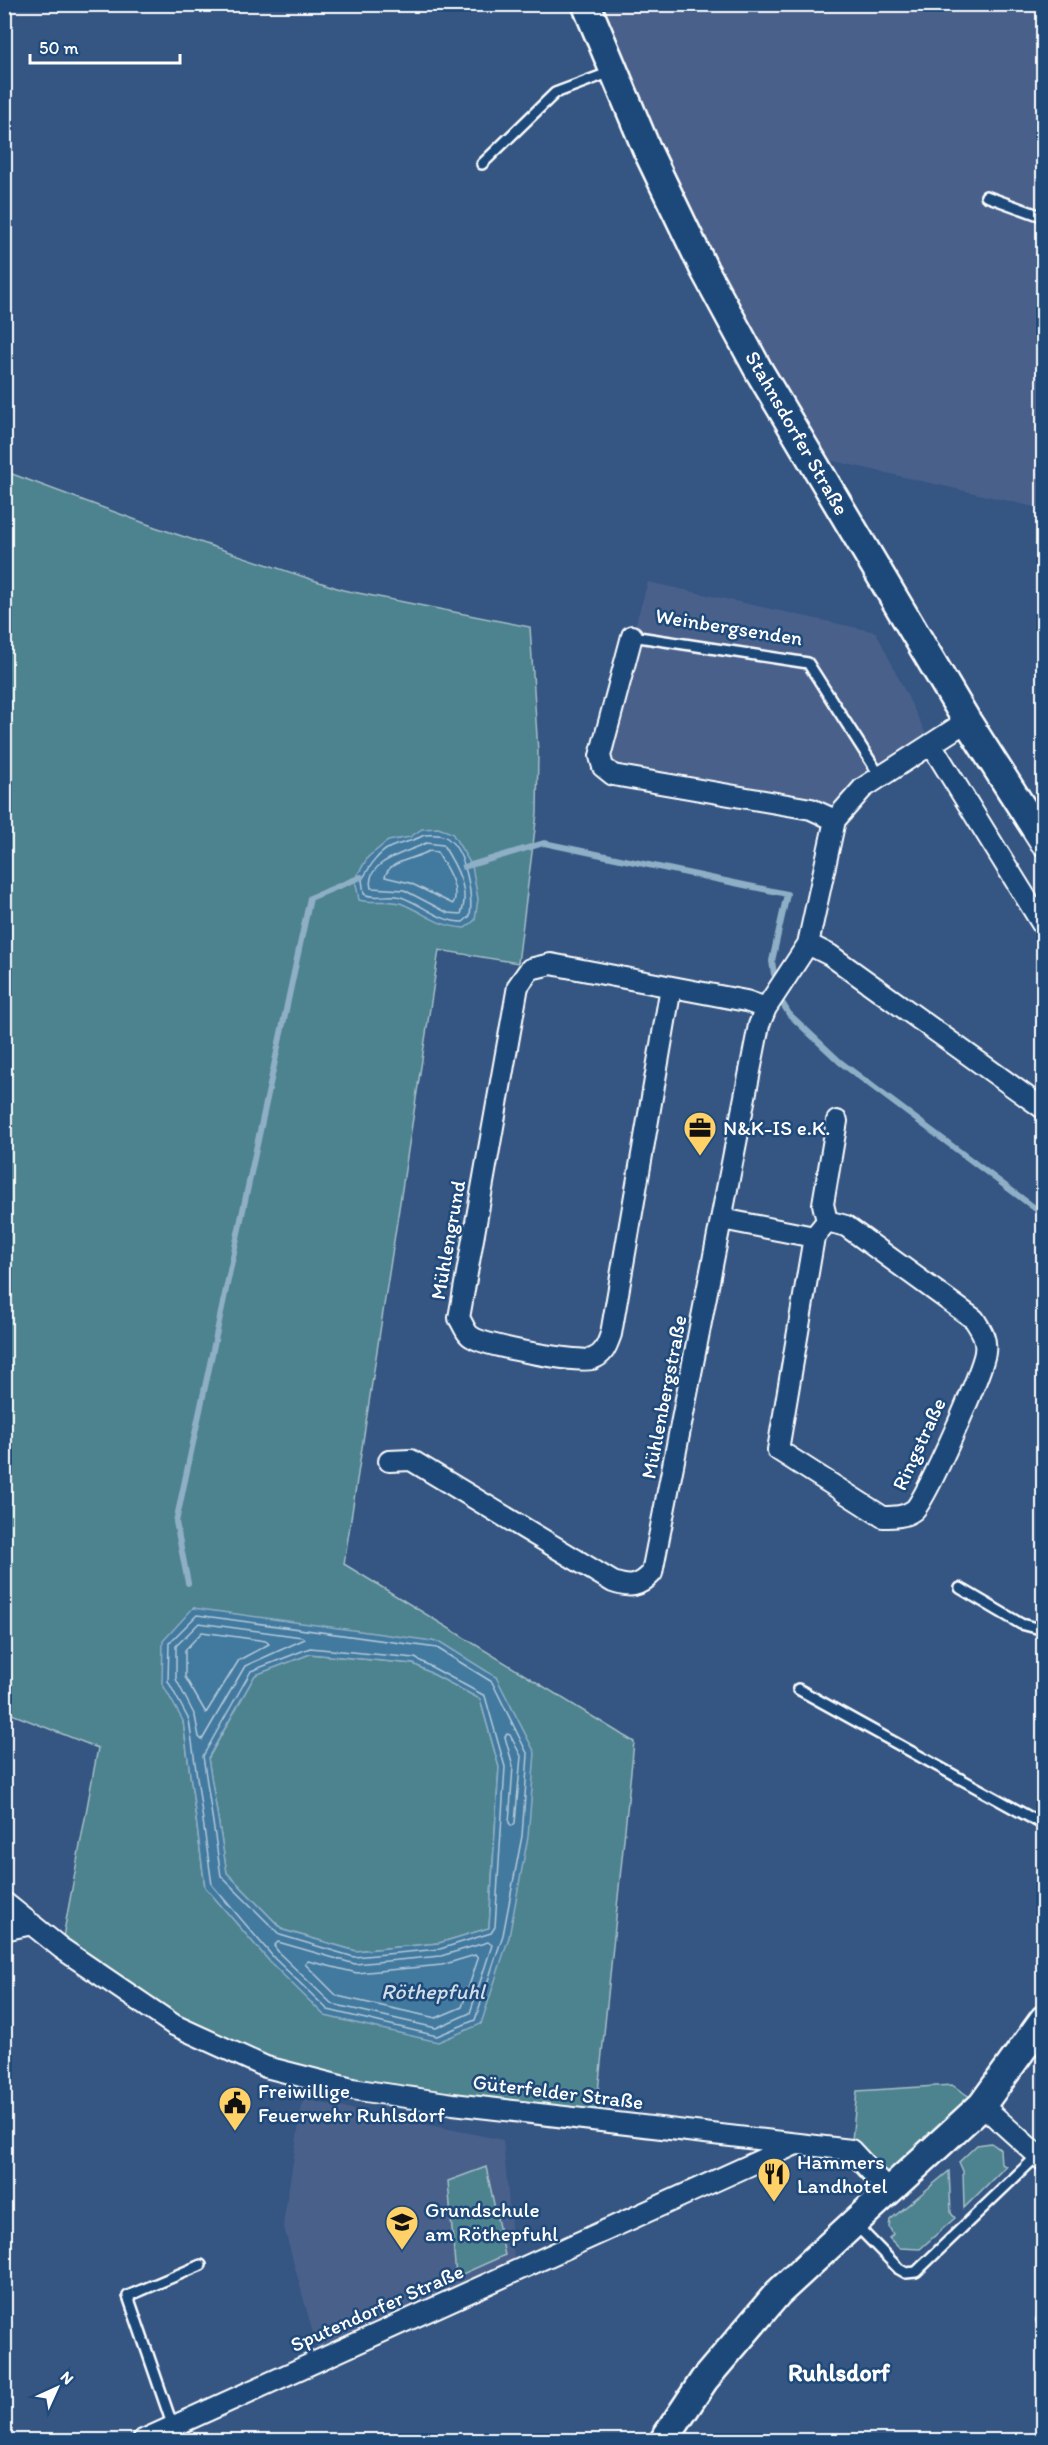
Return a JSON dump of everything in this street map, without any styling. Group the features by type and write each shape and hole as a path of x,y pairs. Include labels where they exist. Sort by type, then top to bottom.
{"street":[{"name":"Stahnsdorfer Straße","path":"586,4 647,150 704,269 759,371 968,722 1044,842"},
{"name":"Weinbergsenden","path":"632,636 600,756 603,767 613,775 811,809 835,820"},
{"name":"Mühlenbergstraße","path":"389,1461 411,1460 613,1582 627,1587 642,1584 652,1574 657,1562 759,1025 766,1008 808,944 835,820 848,801 880,776 968,722"},
{"path":"931,744 1044,927"},
{"path":"808,944 830,955 1044,1109"},
{"name":"Mühlengrund","path":"671,987 611,1334 605,1351 591,1359 572,1359 483,1344 469,1336 459,1318 518,986 531,969 551,964 746,1001 766,1008"},
{"path":"827,1221 823,1204 837,1121"},
{"path":"722,1219 814,1237"},
{"name":"Ringstraße","path":"827,1221 846,1226 974,1319 985,1335 985,1353 951,1438 923,1499 914,1510 899,1517 884,1517 778,1450 814,1237 827,1221"},
{"name":"Güterfelder Straße","path":"4,1902 61,1948 174,2025 266,2067 352,2089 442,2102 851,2150 889,2190"},
{"path":"4,1930 32,1924"},
{"path":"664,2440 704,2380 778,2293 982,2105 1044,2019"},
{"path":"982,2105 1040,2159"},
{"name":"Sputendorfer Straße","path":"143,2440 794,2145"}],"lane":[{"path":"482,164 555,93 614,71"},
{"path":"986,196 1044,217"},
{"name":"Weinbergsenden","path":"632,636 808,663 880,776"},
{"path":"960,1588 1021,1624 1044,1630"},
{"path":"798,1689 1044,1825"},
{"path":"853,2223 899,2269 916,2272 1040,2159"},
{"path":"173,2427 128,2296 201,2265"}],"shaded area":[{"path":"586,5 1043,5 1043,509 825,459 746,323"},
{"path":"648,582 876,632 931,744 835,820 603,767 632,636"},
{"name":"Grundschule am Röthepfuhl","path":"303,2099 503,2140 516,2279 320,2359 283,2224"}],"green space":[{"path":"4,471 155,527 343,590 530,627 538,752 537,813 518,963 439,950 344,1564 634,1742 595,2121 352,2089 174,2025 61,1948 98,1748 4,1711","holes":["193,1608 496,1677 509,1937 271,1963 205,1887 183,1721"]},
{"path":"310,1654 414,1664 480,1699 499,1767 489,1928 439,1943 356,1951 283,1930 227,1873 208,1759 255,1675"},
{"path":"952,2085 982,2105 889,2191 851,2150 857,2091"},
{"path":"991,2143 1000,2149 1001,2164 1006,2166 964,2208 963,2171 959,2162 977,2145"},
{"path":"486,2167 505,2255 456,2277 448,2181"},
{"path":"949,2171 951,2213 955,2218 920,2249 899,2248 889,2238 893,2234 889,2227 890,2220"}],"water":[{"path":"438,828 452,833 472,866 478,899 475,920 465,928 455,927 438,922 400,903 359,900 355,879 368,857 388,841 410,837 422,829"},
{"name":"Röthepfuhl","path":"193,1608 440,1642 496,1677 535,1753 528,1837 509,1937 481,2024 438,2042 325,2016 271,1963 205,1887 183,1721 162,1683 163,1641","holes":["310,1654 414,1664 480,1699 499,1767 489,1928 439,1943 356,1951 283,1930 227,1873 208,1758 255,1675"]}],"waterway":[{"path":"464,867 544,843 787,894 772,961 774,974"},
{"path":"188,1583 176,1522 310,898 361,877"},
{"path":"783,1004 789,1014 840,1062 1044,1215"}],"place":[{"name":"N&K-IS e.K.","path":"700,1157"},
{"name":"Freiwillige Feuerwehr Ruhlsdorf","path":"235,2132"},
{"name":"Hammers Landhotel","path":"774,2203"},
{"name":"Grundschule am Röthepfuhl","path":"402,2251"}],"district":[{"name":"Ruhlsdorf","path":"839,2373"}]}
